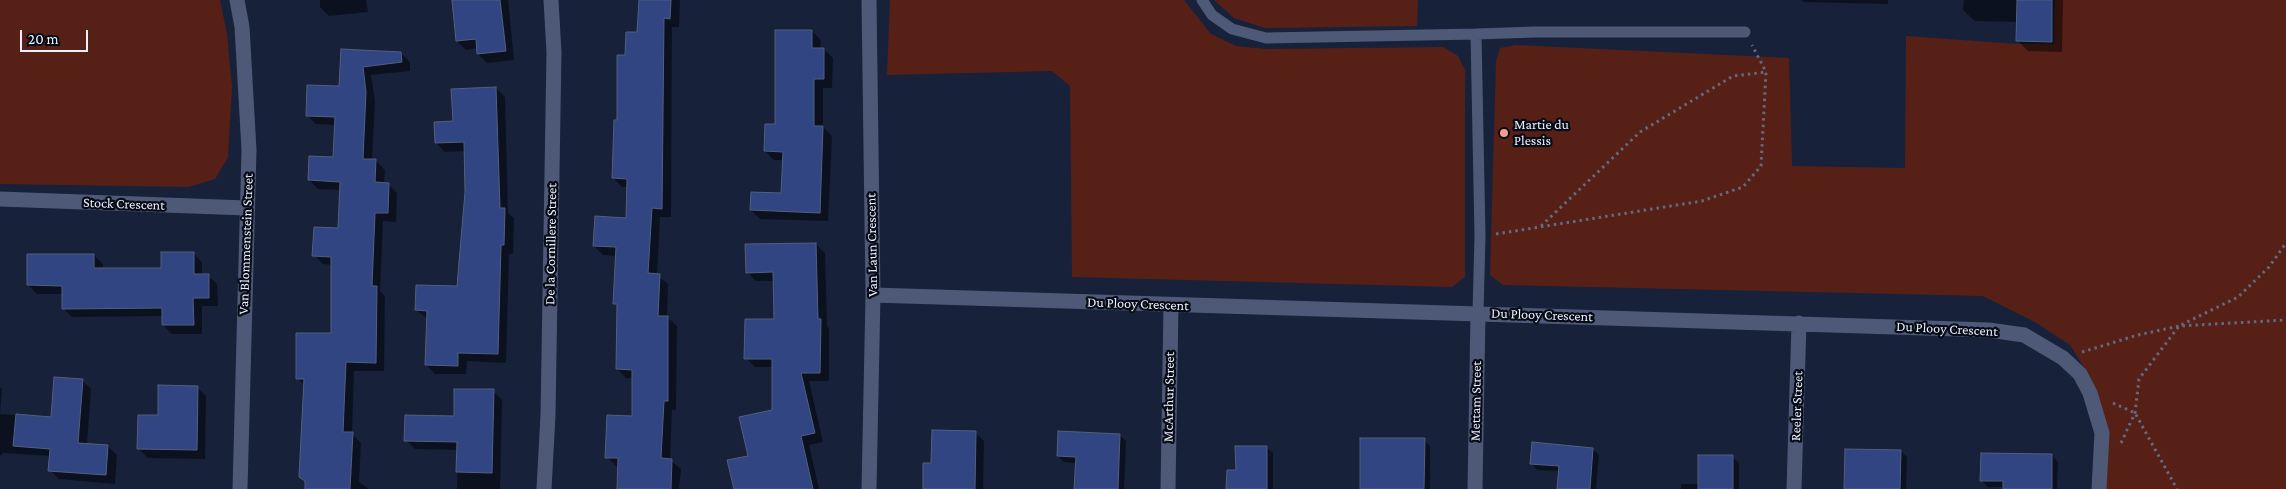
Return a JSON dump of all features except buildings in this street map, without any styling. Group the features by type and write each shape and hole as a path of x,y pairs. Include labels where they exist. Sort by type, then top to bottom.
{"street":[{"name":"Van Blommenstein Street","path":"237,0 242,27 249,150 240,489"},
{"name":"De la Cornillere Street","path":"544,489 548,415 554,62 551,0"},
{"name":"Van Laun Crescent","path":"869,0 873,295 869,489"},
{"name":"Stock Crescent","path":"0,199 247,208"},
{"name":"Du Plooy Crescent","path":"873,295 1799,323 1989,330 2024,335 2063,358 2080,374 2090,393 2102,433 2099,489"},
{"name":"McArthur Street","path":"1168,489 1171,305"},
{"name":"Mettam Street","path":"1475,489 1478,313"},
{"name":"Reeler Street","path":"1794,489 1799,323"}],"lane":[{"path":"1202,0 1212,15 1232,29 1266,38 1535,32 1745,32"},
{"path":"1476,34 1480,236 1478,313"}],"path":[{"path":"1480,236 1702,201 1743,187 1761,166 1766,72 1745,32"},
{"path":"1540,227 1640,132 1733,76 1766,72"},
{"path":"2119,447 2135,413 2139,379 2179,326 2238,297 2269,267 2286,243"},
{"path":"2063,358 2138,334 2179,326 2286,320"},
{"path":"2090,393 2135,413 2177,489"}],"shaded area":[{"path":"0,0 220,0 227,34 232,87 228,157 215,179 189,187 0,184"},
{"path":"890,0 1184,0 1211,34 1236,46 1266,49 1443,47 1458,56 1465,70 1465,277 1452,287 1072,277 1070,86 1052,71 887,75"},
{"path":"1214,0 1418,0 1417,26 1265,28 1234,18"},
{"path":"2055,0 2286,0 2286,489 2104,489 2105,431 2092,380 2070,345 2035,322 1983,296 1503,285 1490,275 1496,61 1500,48 1516,45 1789,58 1792,166 1905,168 1906,36 2017,44 2054,44"}],"place":[{"name":"Martie du Plessis","path":"1504,133"}]}
